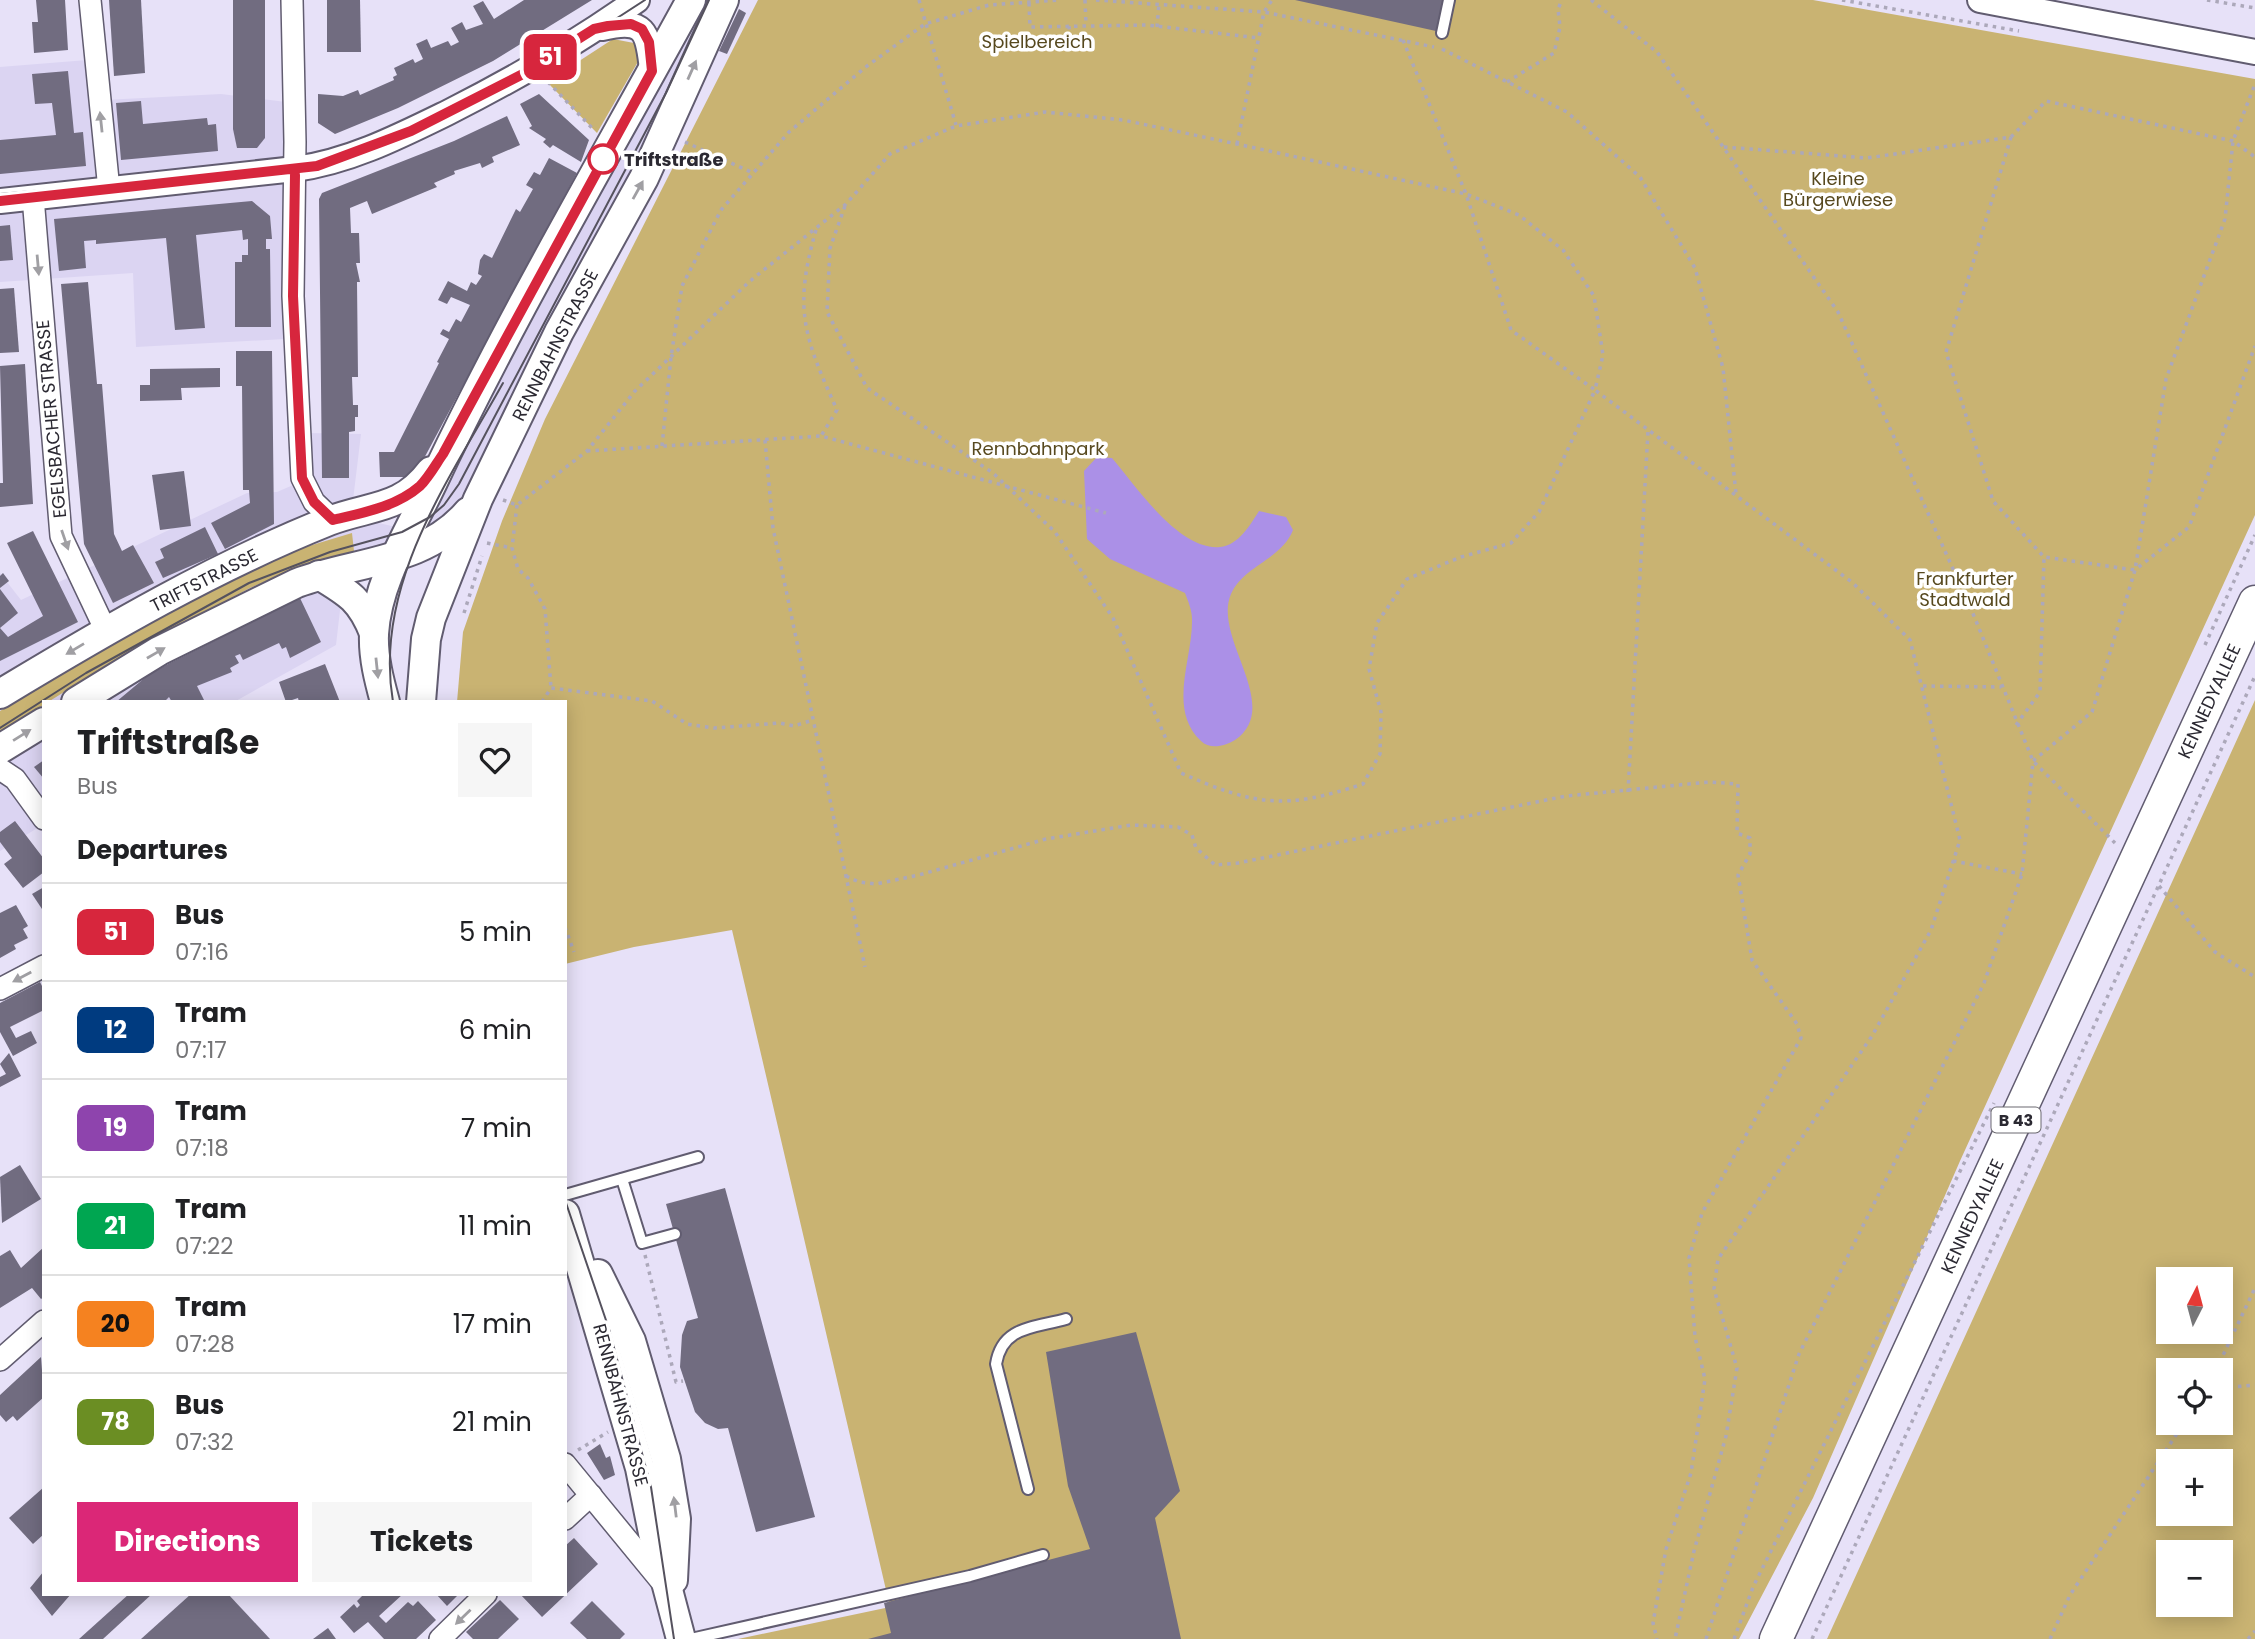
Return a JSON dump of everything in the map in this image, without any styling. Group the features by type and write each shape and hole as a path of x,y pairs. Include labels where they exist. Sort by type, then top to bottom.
{"main road":[{"path":"374,633 386,586 397,557 443,454 691,0"},
{"name":"RENNBAHNSTRASSE","path":"421,700 426,639 438,596 493,503 559,332 644,178 724,0"},
{"name":"TRIFTSTRASSE","path":"0,694 106,631 247,556 333,520 368,513 421,485 443,454"},
{"path":"79,700 159,651 319,575 397,557 431,544 493,503"},
{"path":"368,513 388,514 412,523 431,544 439,555 441,569 438,596"},
{"path":"319,575 349,593 365,609 374,633 377,676 384,700"},
{"name":"KENNEDYALLEE","path":"1776,1639 2255,602"},
{"path":"0,749 42,723"},
{"name":"RENNBAHNSTRASSE","path":"567,1218 636,1344 673,1491 676,1519 672,1586"},
{"name":"RENNBAHNSTRASSE","path":"567,1220 602,1331 672,1586 681,1639"}],"street":[{"path":"90,0 108,190"},
{"path":"292,0 295,169 293,296 302,478 314,502 333,520"},
{"path":"0,201 295,169 342,158 411,131 521,75 636,0"},
{"path":"1980,0 2255,52"},
{"path":"594,29 631,24 642,29 649,42 652,71"},
{"name":"EGELSBACHER STRASSE","path":"33,197 61,536 106,631"},
{"path":"0,769 15,779 42,816"},
{"path":"0,989 42,967"},
{"path":"0,1360 42,1323"},
{"path":"571,1457 591,1495 672,1586"},
{"path":"567,1517 591,1495"},
{"path":"440,1639 484,1596"}],"lane":[{"path":"1442,33 1449,0"},
{"path":"567,1194 698,1157"},
{"path":"622,1179 642,1243 675,1234"},
{"path":"613,1304 609,1329 654,1498 659,1549 672,1586"},
{"path":"1028,1489 996,1364 998,1348 1006,1338 1066,1319"},
{"path":"691,1639 970,1576 1043,1555"}],"path":[{"path":"919,0 956,126"},
{"path":"662,446 671,357 682,286 721,210 752,173 789,132 867,66 925,24 989,5 1059,0"},
{"path":"1085,0 1086,25"},
{"path":"1096,0 1265,12 1440,48 1567,112 1640,177 1695,268 1723,368 1736,494"},
{"path":"1237,144 1265,12 1272,0"},
{"path":"1507,82 1554,52 1560,27 1558,9 1562,0"},
{"path":"1591,0 1657,52 1838,312 1974,616 2016,725 2033,761 2115,843"},
{"path":"2207,0 2255,8"},
{"path":"1029,2 1030,27 1157,27 1259,38"},
{"path":"1157,27 1159,3"},
{"path":"1069,26 1070,40 1079,50"},
{"path":"1403,40 1466,194 1511,330 1853,583 1910,640 1960,840 1931,930 1872,1036 1718,1259 1714,1289 1737,1368 1726,1436 1694,1550 1675,1639"},
{"path":"547,82 600,136"},
{"path":"1706,1639 1799,1354 1984,983 2022,874 2033,761 2092,712 2135,570 2165,379 2225,219 2234,141 2255,84"},
{"path":"2255,157 2234,141 2046,101 2011,137 1946,352 1993,501 2044,557 2135,570 2189,527 2255,346"},
{"path":"493,503 517,505 587,451 635,391 750,281 846,204 890,154 956,126 1045,112 1123,120 1466,194 1519,215 1563,250 1594,296 1603,355 1595,390 1539,512 1511,543 1461,556 1407,579 1377,623 1369,669 1381,712 1380,754 1363,784 1314,799 1263,802 1219,790 1181,773 1113,618 1055,532 1010,489 960,448 867,388 827,312 830,248 846,204"},
{"path":"1723,147 1867,158 2011,137"},
{"path":"677,138 752,173"},
{"path":"816,228 804,271 803,313 812,354 837,410 821,436"},
{"path":"1628,792 1648,430"},
{"path":"587,451 821,436 1106,513"},
{"path":"765,440 773,528 865,967"},
{"path":"517,505 512,548 518,569 528,578 545,609 551,688 543,700"},
{"path":"464,613 491,531"},
{"path":"2205,646 2255,535"},
{"path":"487,543 512,548"},
{"path":"2016,725 2040,692 2044,557"},
{"path":"1812,1639 2255,676"},
{"path":"1923,686 2002,687"},
{"path":"551,688 652,701 687,724 714,728 780,723 794,726 813,720"},
{"path":"846,876 859,882 876,884 1046,839 1131,825 1178,827 1192,835 1196,848 1215,864 1238,863 1566,796 1709,782 1738,784 1737,833 1750,838 1750,854 1738,875 1752,960 1797,1024 1801,1038 1702,1213 1689,1258 1695,1337 1705,1379 1691,1473 1666,1549 1653,1623 1657,1639"},
{"path":"2110,855 2121,831"},
{"path":"1953,861 2022,874"},
{"path":"2159,886 2215,952 2255,977"},
{"path":"567,933 574,952"},
{"path":"1734,1639 1753,1587 2000,1092"},
{"path":"642,1243 676,1382 683,1381"},
{"path":"2222,1358 2255,1289"},
{"path":"2233,1387 2255,1385"},
{"path":"571,1457 609,1430"},
{"path":"2050,1639 2070,1595 2176,1435"},
{"path":"2248,1639 2255,1631"}],"shaded area":[{"path":"695,0 713,0 658,130 463,503 435,527 418,516"},
{"path":"100,59 104,100 221,94 286,102 285,339 136,347 133,273 0,282 0,67"},
{"path":"307,433 361,434 350,525 374,522 396,527 394,547 346,558 336,645 238,700 42,700 42,825 0,851 0,573 21,600 247,493 277,492 307,479"},
{"path":"1097,457 1112,458 1146,500 1174,528 1189,539 1205,545 1220,547 1233,542 1243,534 1259,511 1286,517 1293,530 1288,540 1244,576 1231,594 1228,612 1230,631 1250,690 1252,709 1248,726 1231,742 1218,746 1205,744 1191,728 1185,714 1184,683 1192,619 1185,593 1110,559 1087,539 1084,471"}],"green space":[{"path":"758,0 1813,0 2255,79 2255,515 1960,1161 1813,1498 1739,1639 738,1639 890,1607 732,930 634,947 567,964 567,700 457,700 463,632 502,521 545,419"},
{"path":"613,39 634,43 639,60 597,133 547,82"},
{"path":"352,533 354,551 287,572 250,588 109,664 51,700 42,700 42,706 0,732 0,711 182,604 279,555"},
{"path":"2255,700 2255,1639 1827,1639"}],"building":[{"path":"36,0 65,0 68,50 34,53 32,22 38,22"},
{"path":"109,0 141,0 145,73 114,76"},
{"path":"233,0 265,0 265,138 257,148 237,148 233,129"},
{"path":"327,0 360,0 361,52 327,52"},
{"path":"524,0 592,0 493,61 398,108 335,134 318,123 318,94 343,96 358,90 360,95 394,80 393,77 397,75 394,68 413,59 415,63 423,59 416,44 427,39 431,48 448,41 451,46 459,42 451,28 462,22 466,30 483,24 473,6 483,1 494,19"},
{"path":"1295,0 1443,0 1436,31"},
{"path":"739,9 746,13 727,54 719,51"},
{"path":"68,71 74,133 83,132 86,166 0,174 0,140 56,135 52,103 35,104 32,74"},
{"path":"539,94 589,140 581,162 553,145 550,148 543,142 546,139 529,128 532,126 520,104"},
{"path":"141,101 143,124 207,118 208,125 216,124 218,151 121,160 116,103"},
{"path":"507,116 520,145 492,157 494,162 482,168 480,163 454,171 455,174 434,183 437,187 372,214 367,201 350,208 351,233 359,233 360,263 356,263 360,282 357,282 358,377 352,377 353,405 358,405 358,417 355,417 355,431 349,432 349,478 322,478 319,199 322,193 454,141"},
{"path":"549,158 577,173 414,477 380,477 379,452 394,452 449,339 440,334 443,329 449,332 456,319 461,322 470,305 451,297 447,304 438,300 448,281 467,291 471,282 476,285 482,276 478,274 480,260 484,254 492,258 516,209 520,212 533,189 526,185 534,172 540,175"},
{"path":"252,201 270,216 272,239 266,239 266,249 270,249 271,327 235,327 235,262 242,262 242,255 248,255 248,239 243,240 242,230 196,235 205,328 175,330 166,238 96,244 96,240 84,241 86,268 59,271 54,219"},
{"path":"10,225 13,260 0,261 0,226"},
{"path":"88,282 97,384 102,384 114,534 122,551 133,545 154,583 113,603 84,544 61,284"},
{"path":"14,288 19,352 0,353 0,289"},
{"path":"236,351 272,351 274,524 225,549 211,523 250,503 249,490 243,490 242,386 236,386"},
{"path":"25,364 33,504 0,507 0,483 3,483 0,366"},
{"path":"220,368 220,387 181,388 182,400 140,401 140,385 150,385 150,369"},
{"path":"184,471 191,526 160,530 152,475"},
{"path":"205,527 218,554 163,578 155,562 164,558 160,549"},
{"path":"33,531 78,622 0,661 0,628 8,637 43,616 7,543"},
{"path":"3,573 9,581 0,588 0,576"},
{"path":"0,589 18,613 0,628"},
{"path":"300,598 321,642 290,658 286,647 282,649 279,643 243,660 240,654 235,656 239,663 230,668 232,672 197,686 204,700 171,700 169,697 166,700 118,700 147,676"},
{"path":"325,664 339,700 285,700 279,682"},
{"path":"42,761 42,777 34,767"},
{"path":"15,821 42,856 42,874 23,888 4,864 12,858 0,842 0,832"},
{"path":"42,888 42,909 32,894"},
{"path":"16,905 28,926 23,929 28,938 14,945 16,949 0,958 0,913"},
{"path":"40,982 42,986 42,1011 10,1027 16,1038 31,1031 37,1043 13,1056 0,1032 0,1003"},
{"path":"9,1053 21,1076 0,1087 0,1077 6,1074 0,1064"},
{"path":"20,1165 41,1199 2,1223 0,1177"},
{"path":"725,1188 815,1517 756,1532 728,1428 718,1429 705,1423 695,1412 680,1367 682,1335 687,1321 698,1318 666,1204"},
{"path":"42,1249 42,1298 32,1288 0,1308 0,1256 10,1250 21,1268"},
{"path":"1136,1332 1180,1491 1155,1518 1181,1639 868,1639 891,1633 884,1603 1090,1549 1068,1486 1046,1352"},
{"path":"41,1357 42,1399 17,1421 13,1416 6,1422 0,1415 0,1395"},
{"path":"600,1444 606,1458 610,1456 615,1475 604,1480 587,1453"},
{"path":"42,1489 42,1536 33,1544 9,1518"},
{"path":"574,1538 598,1564 567,1593 567,1544"},
{"path":"42,1573 42,1596 69,1596 52,1616 30,1588"},
{"path":"127,1596 150,1596 103,1639 79,1639"},
{"path":"189,1596 230,1596 270,1639 141,1639"},
{"path":"362,1596 401,1596 379,1616 386,1623 408,1602 413,1606 418,1601 436,1620 416,1639 384,1639 368,1622 354,1633 340,1617 354,1604 357,1608 360,1605 357,1601"},
{"path":"438,1596 457,1596 447,1606"},
{"path":"522,1596 564,1596 542,1617"},
{"path":"500,1600 519,1619 498,1639 473,1639 466,1632"},
{"path":"592,1601 625,1634 620,1639 587,1639 570,1623"},
{"path":"328,1628 336,1639 313,1639"}],"tram line":[{"path":"0,206 318,171 412,136 520,81 645,0"},
{"path":"44,700 86,673 249,583 330,552 402,532 430,517 444,505 459,484 666,93 709,0"},
{"path":"0,194 171,178"},
{"path":"393,700 390,659 394,616 405,575 439,496 503,383"},
{"path":"0,728 42,701"},
{"path":"567,1206 609,1329 651,1487 674,1639"}],"bus line":[{"name":"51","path":"0,201 317,166 411,131 521,75 594,29 631,24 642,29 649,42 652,71 443,454 421,485 402,498 368,513 333,520 314,502 302,478 293,296 295,175"}],"place":[{"name":"Triftstraße","path":"603,159"}],"park label":[{"name":"Spielbereich","path":"1037,41"},
{"name":"Kleine Bürgerwiese","path":"1838,188"},
{"name":"Rennbahnpark","path":"1038,448"},
{"name":"Frankfurter Stadtwald","path":"1965,588"}]}
